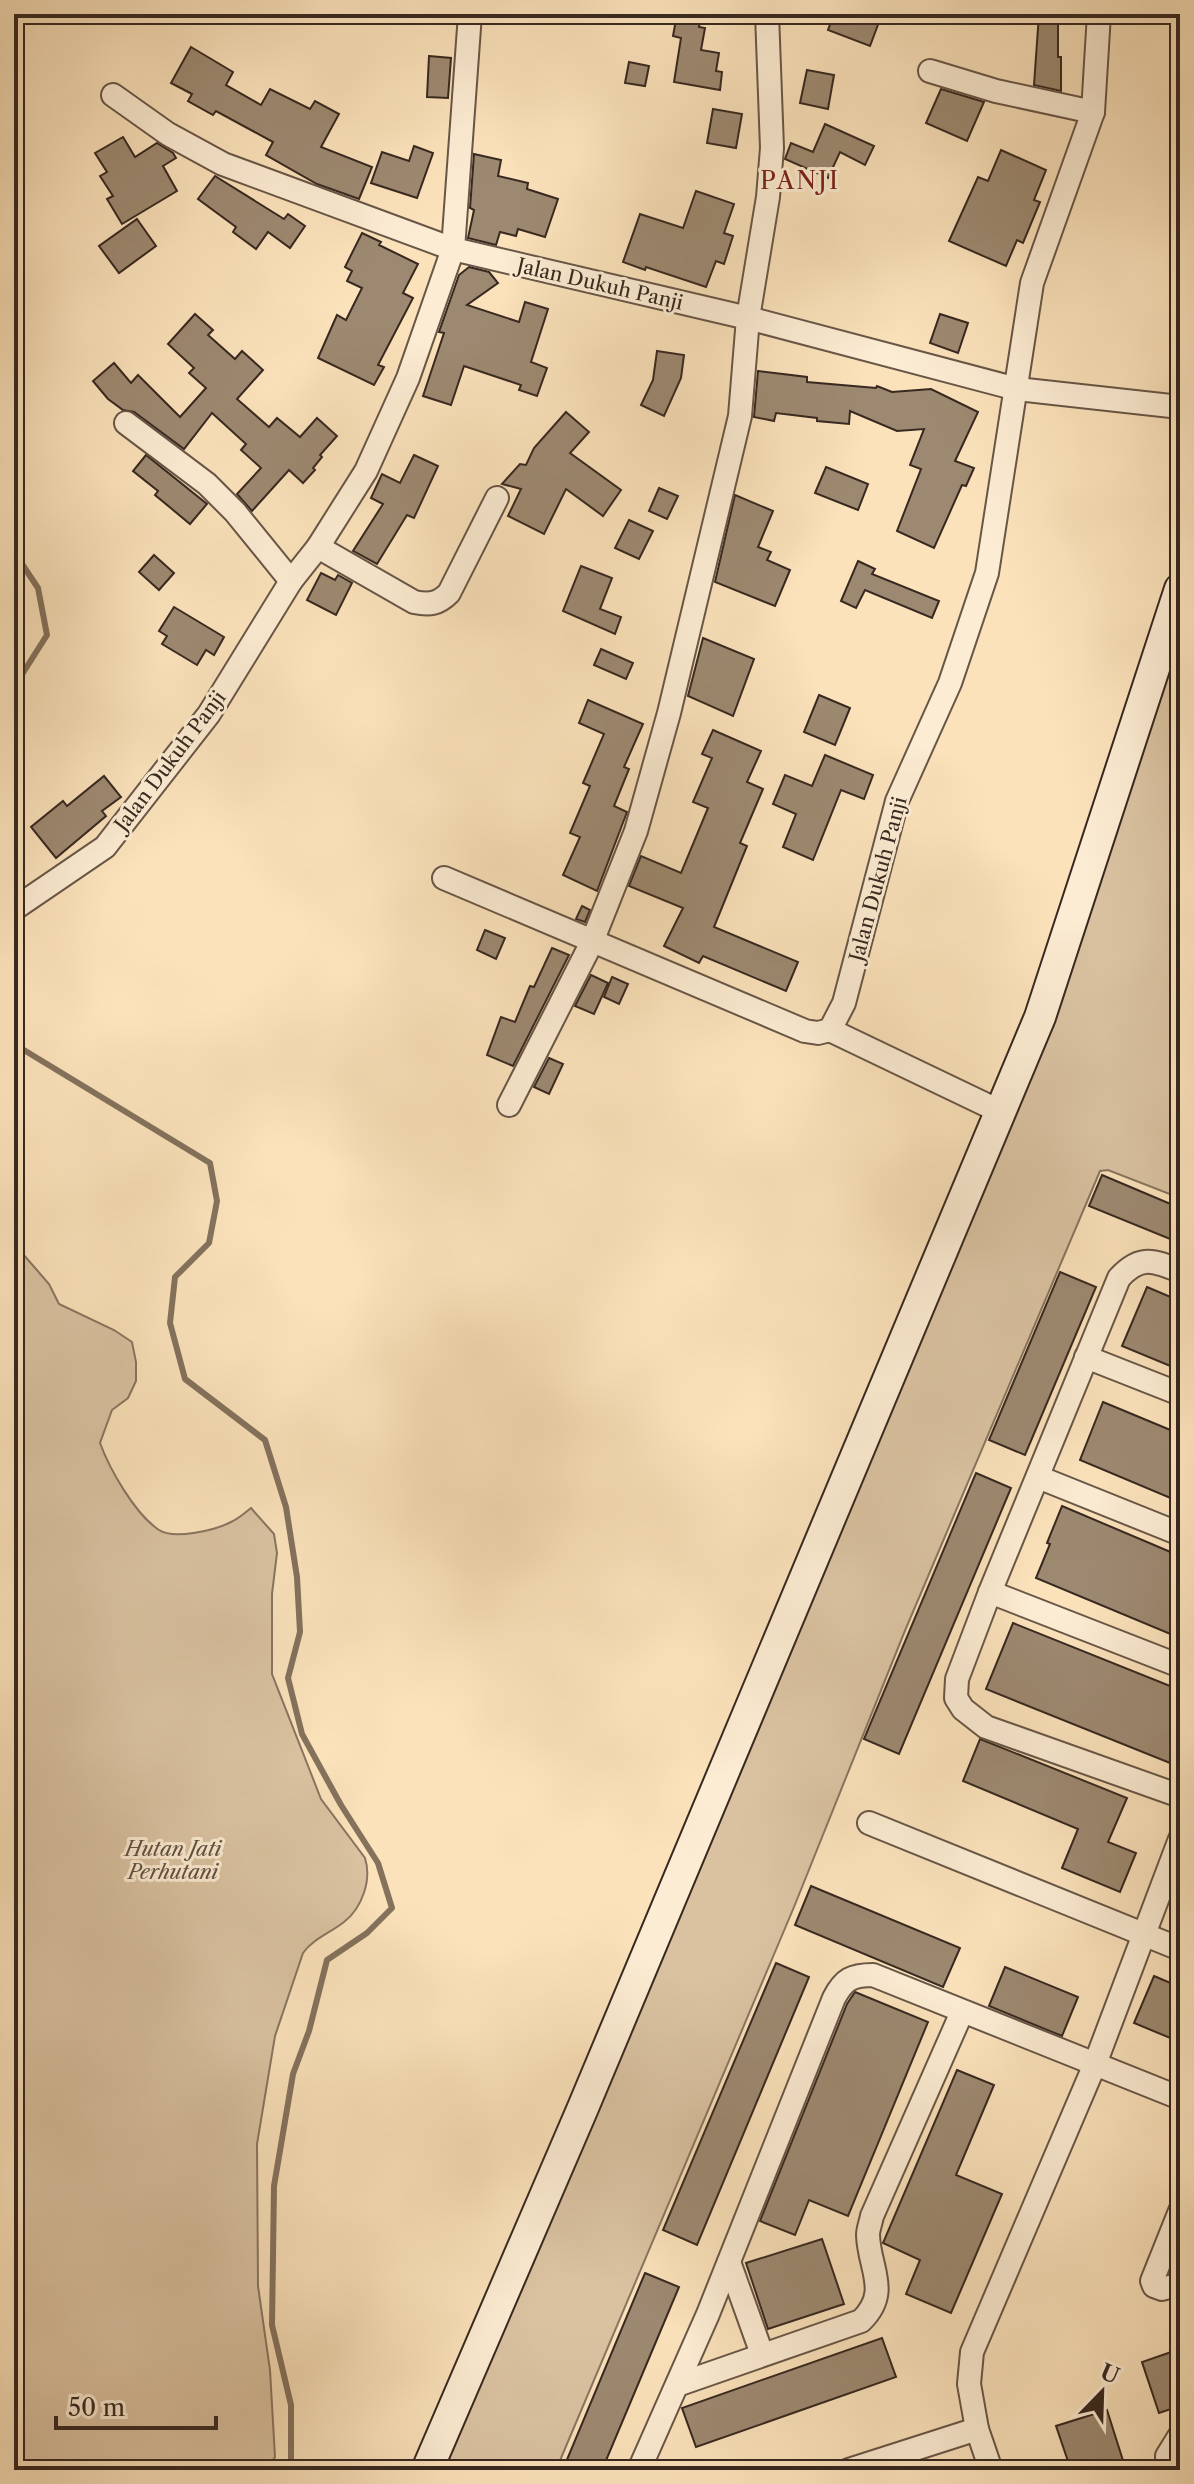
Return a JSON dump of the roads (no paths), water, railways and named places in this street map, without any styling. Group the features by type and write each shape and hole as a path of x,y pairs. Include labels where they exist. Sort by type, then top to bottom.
{"main road":[{"path":"427,2470 788,1621 1040,1017 1180,589"}],"street":[{"name":"Jalan Dukuh Panji","path":"14,909 105,847 209,714 291,581 318,547 366,471 408,378 453,249 470,14"},
{"path":"509,1105 592,942 636,831 669,713 740,416 748,318 768,197 772,148 767,14"},
{"path":"1017,389 1032,283 1093,112 1099,14"},
{"path":"930,71 996,91 1093,112"},
{"name":"Jalan Dukuh Panji","path":"113,95 168,134 223,164 453,249 748,318 1017,389 1180,407"},
{"name":"Jalan Dukuh Panji","path":"830,1030 844,1003 897,801 950,683 987,573 1017,389"},
{"path":"126,423 207,484 235,512 291,581"},
{"path":"318,547 414,602 428,605 440,602 449,593 497,498"},
{"path":"444,878 805,1031 818,1033 830,1030 999,1111"},
{"path":"1180,1271 1142,1260 1130,1266 1119,1278 990,1592 957,1679 956,1698 963,1709 986,1727 1180,1796"},
{"path":"1086,1357 1180,1394"},
{"path":"1038,1477 1180,1534"},
{"path":"990,1592 1180,1666"},
{"path":"869,1823 1180,1949"},
{"path":"991,2470 977,2429 969,2384 972,2352 1095,2064 1180,1839"},
{"path":"639,2470 729,2262 841,1984 855,1975 873,1975 1180,2098"},
{"path":"677,2385 861,2321 872,2310 877,2295 877,2278 868,2234 872,2216 962,2012"},
{"path":"1178,2220 1152,2281 1154,2286 1162,2289 1180,2284"},
{"path":"729,2262 762,2354"},
{"path":"849,2470 977,2429"},
{"path":"1168,2470 1167,2456 1180,2435"}],"waterway":[{"path":"14,552 38,588 47,635 14,687"},
{"path":"14,1044 210,1163 217,1201 209,1243 175,1277 170,1323 185,1379 265,1440 286,1507 297,1577 300,1632 288,1678 302,1734 341,1805 378,1863 392,1908 367,1933 327,1960 309,2031 293,2074 274,2186 272,2325 291,2405 291,2463 288,2470"}],"district":[{"name":"PANJI","path":"800,180"}],"park label":[{"name":"Hutan Jati Perhutani","path":"173,1860"}]}
